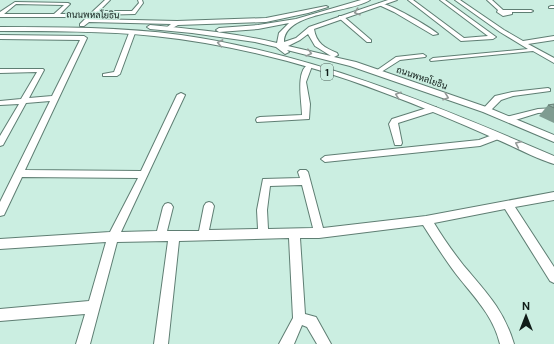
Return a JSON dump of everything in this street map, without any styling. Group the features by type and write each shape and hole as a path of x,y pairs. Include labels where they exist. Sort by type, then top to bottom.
{"main road":[{"path":"192,31 242,29 298,20 368,0"},
{"name":"ถนนพหลโยธิน","path":"246,48 273,49 298,39 311,28 394,0"},
{"name":"ถนนพหลโยธิน","path":"0,24 89,19 255,40 353,64 486,110 554,139"},
{"path":"295,62 280,46 279,40 283,30 298,20"},
{"path":"311,28 311,36 319,46 353,64"},
{"name":"ถนนพหลโยธิน","path":"0,29 63,29 132,32 185,38 246,48 356,81 433,109 554,160"}],"street":[{"path":"0,8 11,0"},
{"path":"89,19 108,0"},
{"path":"89,19 133,13 141,3 140,0"},
{"path":"410,0 463,40 493,37 442,0"},
{"path":"457,0 532,50 553,60"},
{"path":"489,0 501,10 509,12 531,11"},
{"path":"320,2 326,7 334,9"},
{"path":"0,14 15,4 68,4 55,16"},
{"path":"381,4 435,34"},
{"path":"0,14 177,23 227,22 266,20 326,7"},
{"path":"341,18 369,41"},
{"path":"169,28 177,23"},
{"path":"45,38 63,29"},
{"path":"105,74 117,74 132,32"},
{"path":"0,37 84,38 19,173 3,199 0,212"},
{"path":"521,43 554,38"},
{"path":"433,60 532,50"},
{"path":"376,73 398,58 423,56"},
{"path":"260,120 306,117 303,82 309,66"},
{"path":"0,71 41,70 25,101 4,131 0,143"},
{"path":"486,110 498,98 512,94 548,90"},
{"path":"83,344 113,237 181,95"},
{"path":"0,103 56,98"},
{"path":"398,143 393,124 395,121 433,109"},
{"path":"509,119 554,110"},
{"path":"325,159 480,143 498,136"},
{"path":"19,173 144,175"},
{"path":"263,234 262,210 266,182 304,177 319,233"},
{"path":"0,244 113,237 319,233 426,220 554,196"},
{"path":"508,205 554,277"},
{"path":"203,235 209,206"},
{"path":"161,236 168,208"},
{"path":"426,220 454,262 487,300 501,324 507,344"},
{"path":"286,344 291,337 298,318 294,234"},
{"path":"160,344 174,236"},
{"path":"0,315 93,307"},
{"path":"298,318 311,322 324,344"}],"building":[{"path":"554,104 554,108 548,105"}]}
